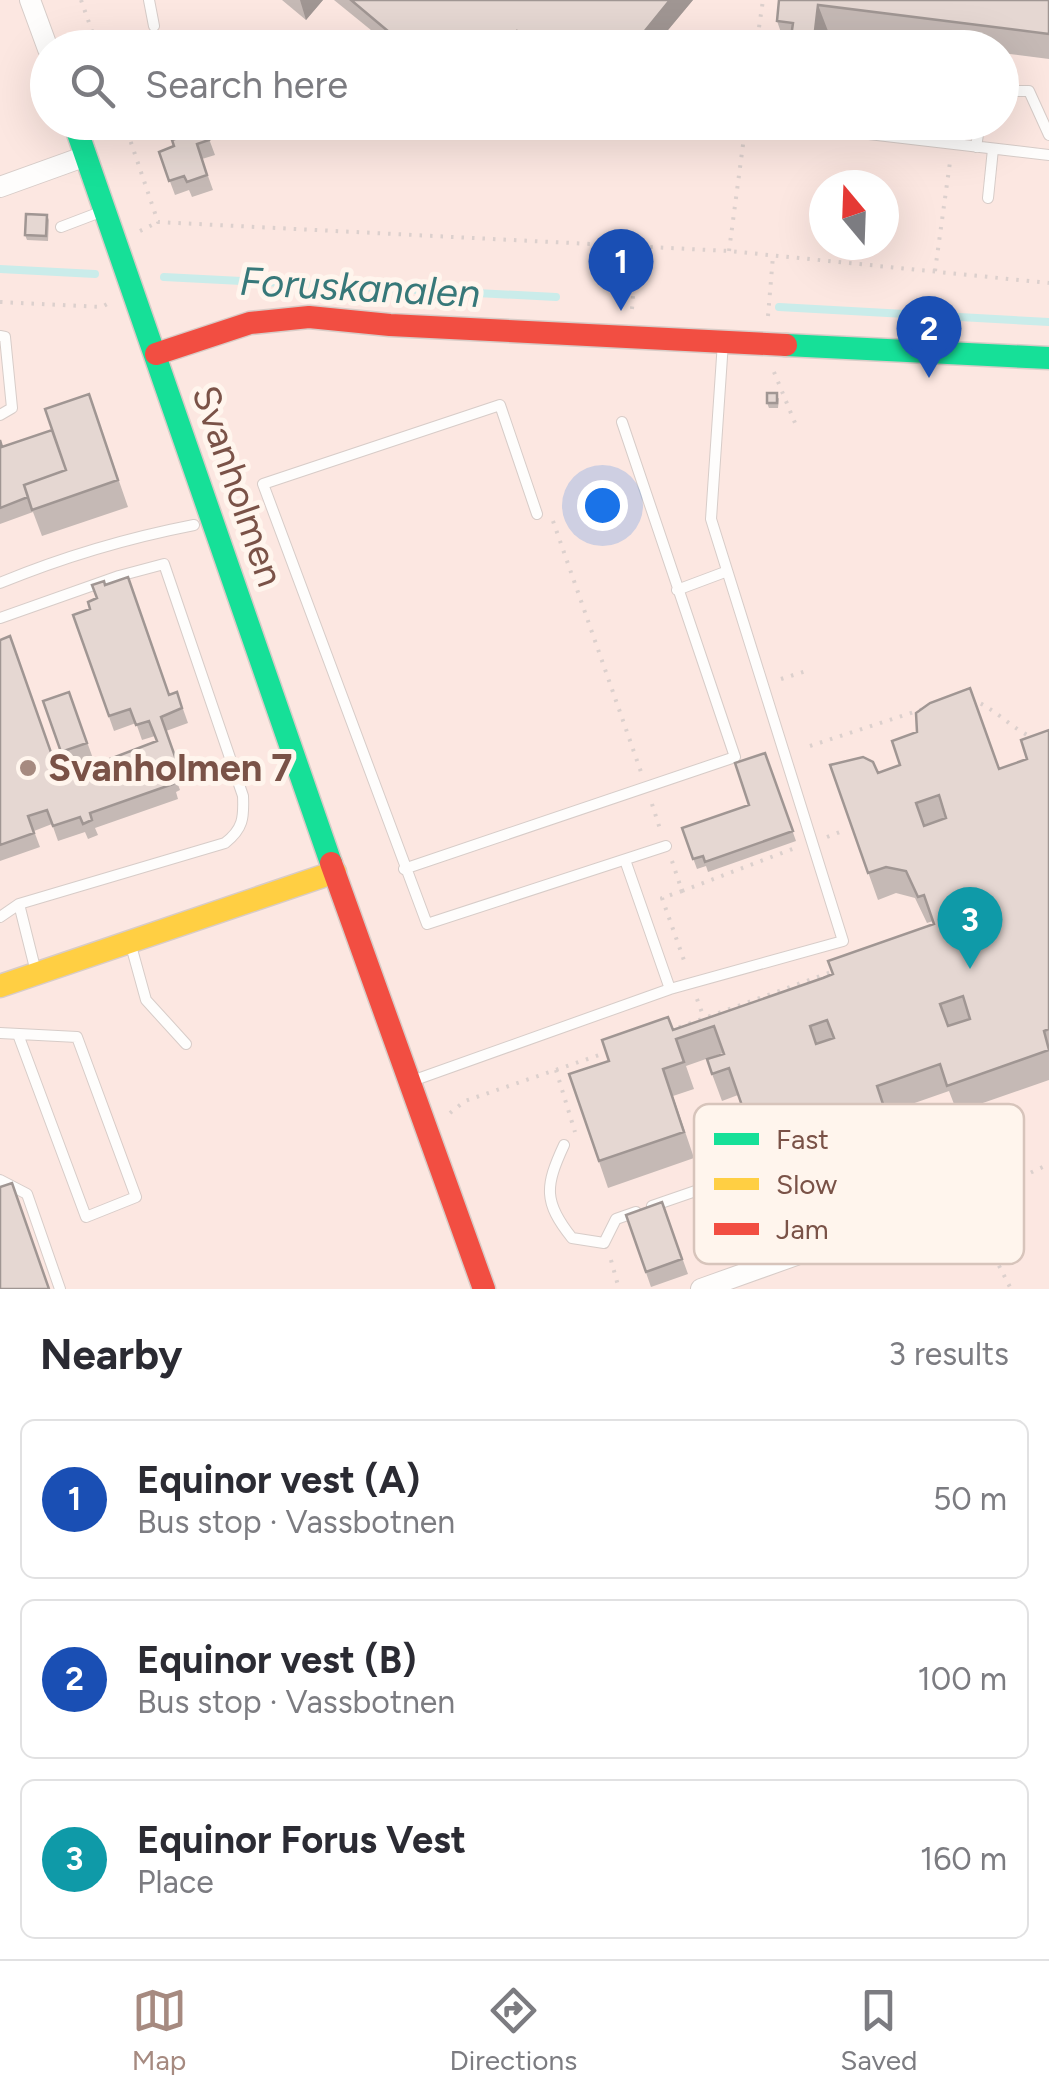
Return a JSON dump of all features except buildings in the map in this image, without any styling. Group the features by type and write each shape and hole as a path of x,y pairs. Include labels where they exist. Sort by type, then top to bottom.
{"street":[{"path":"30,0 41,30"},
{"name":"Svanholmen","path":"80,140 289,747 484,1289"},
{"path":"0,187 86,156"},
{"path":"156,354 250,323 309,318 1049,358"},
{"path":"0,986 335,872"},
{"path":"701,1289 772,1264"}],"lane":[{"path":"148,0 154,26"},
{"path":"1019,92 1029,92 1049,135"},
{"path":"910,140 1049,155"},
{"path":"976,147 977,140"},
{"path":"988,198 993,149"},
{"path":"61,227 104,211"},
{"path":"0,336 5,337 12,408 0,415"},
{"path":"410,1082 670,989 843,940 711,519 723,340"},
{"path":"536,514 500,405 262,484 426,924 666,846"},
{"path":"404,869 735,757 622,422"},
{"path":"0,583 52,561 194,525"},
{"path":"0,618 164,564 243,796 244,820 225,843 19,904 0,917"},
{"path":"677,590 725,572"},
{"path":"624,860 670,989"},
{"path":"19,904 36,973"},
{"path":"130,941 146,1000 186,1044"},
{"path":"0,1034 78,1037 136,1197 86,1217 19,1037"},
{"path":"564,1144 548,1194 556,1218 572,1238 604,1243 616,1219 694,1192"},
{"path":"0,1180 26,1194 60,1289"},
{"path":"747,1264 750,1272"}],"path":[{"path":"81,0 92,30"},
{"path":"759,30 763,0"},
{"path":"130,140 158,222"},
{"path":"729,251 744,140"},
{"path":"935,271 952,144"},
{"path":"129,237 158,222 637,245 1049,283"},
{"path":"632,309 637,245"},
{"path":"767,326 773,255"},
{"path":"0,302 102,307 116,300"},
{"path":"767,360 795,424"},
{"path":"550,510 682,891"},
{"path":"761,686 810,670"},
{"path":"965,699 982,703 1002,722 1031,738 1049,739"},
{"path":"810,746 936,704"},
{"path":"704,1018 662,898 840,832"},
{"path":"656,1036 848,966"},
{"path":"471,1099 620,1048"},
{"path":"556,1070 576,1130 564,1144"},
{"path":"1024,1176 1049,1164"},
{"path":"604,1243 618,1289"},
{"path":"998,1264 1011,1289"}],"shaded area":[{"path":"0,0 1049,0 1049,1289 0,1289"}],"waterway":[{"name":"Foruskanalen","path":"0,269 95,274"},
{"name":"Foruskanalen","path":"164,277 556,297"},
{"name":"Foruskanalen","path":"779,307 1049,322"}],"traffic: fast":[{"path":"80,140 331,863"},
{"path":"786,345 1049,358"}],"traffic: slow":[{"path":"0,986 335,872"}],"traffic: jam":[{"path":"156,354 250,323 309,317 390,325 786,345"},
{"path":"331,863 484,1289"}],"place":[{"name":"Equinor vest (A)","path":"621,311"},
{"name":"Equinor vest (B)","path":"929,378"},
{"name":"Svanholmen 7","path":"28,768"},
{"name":"Equinor Forus Vest","path":"970,969"}]}
